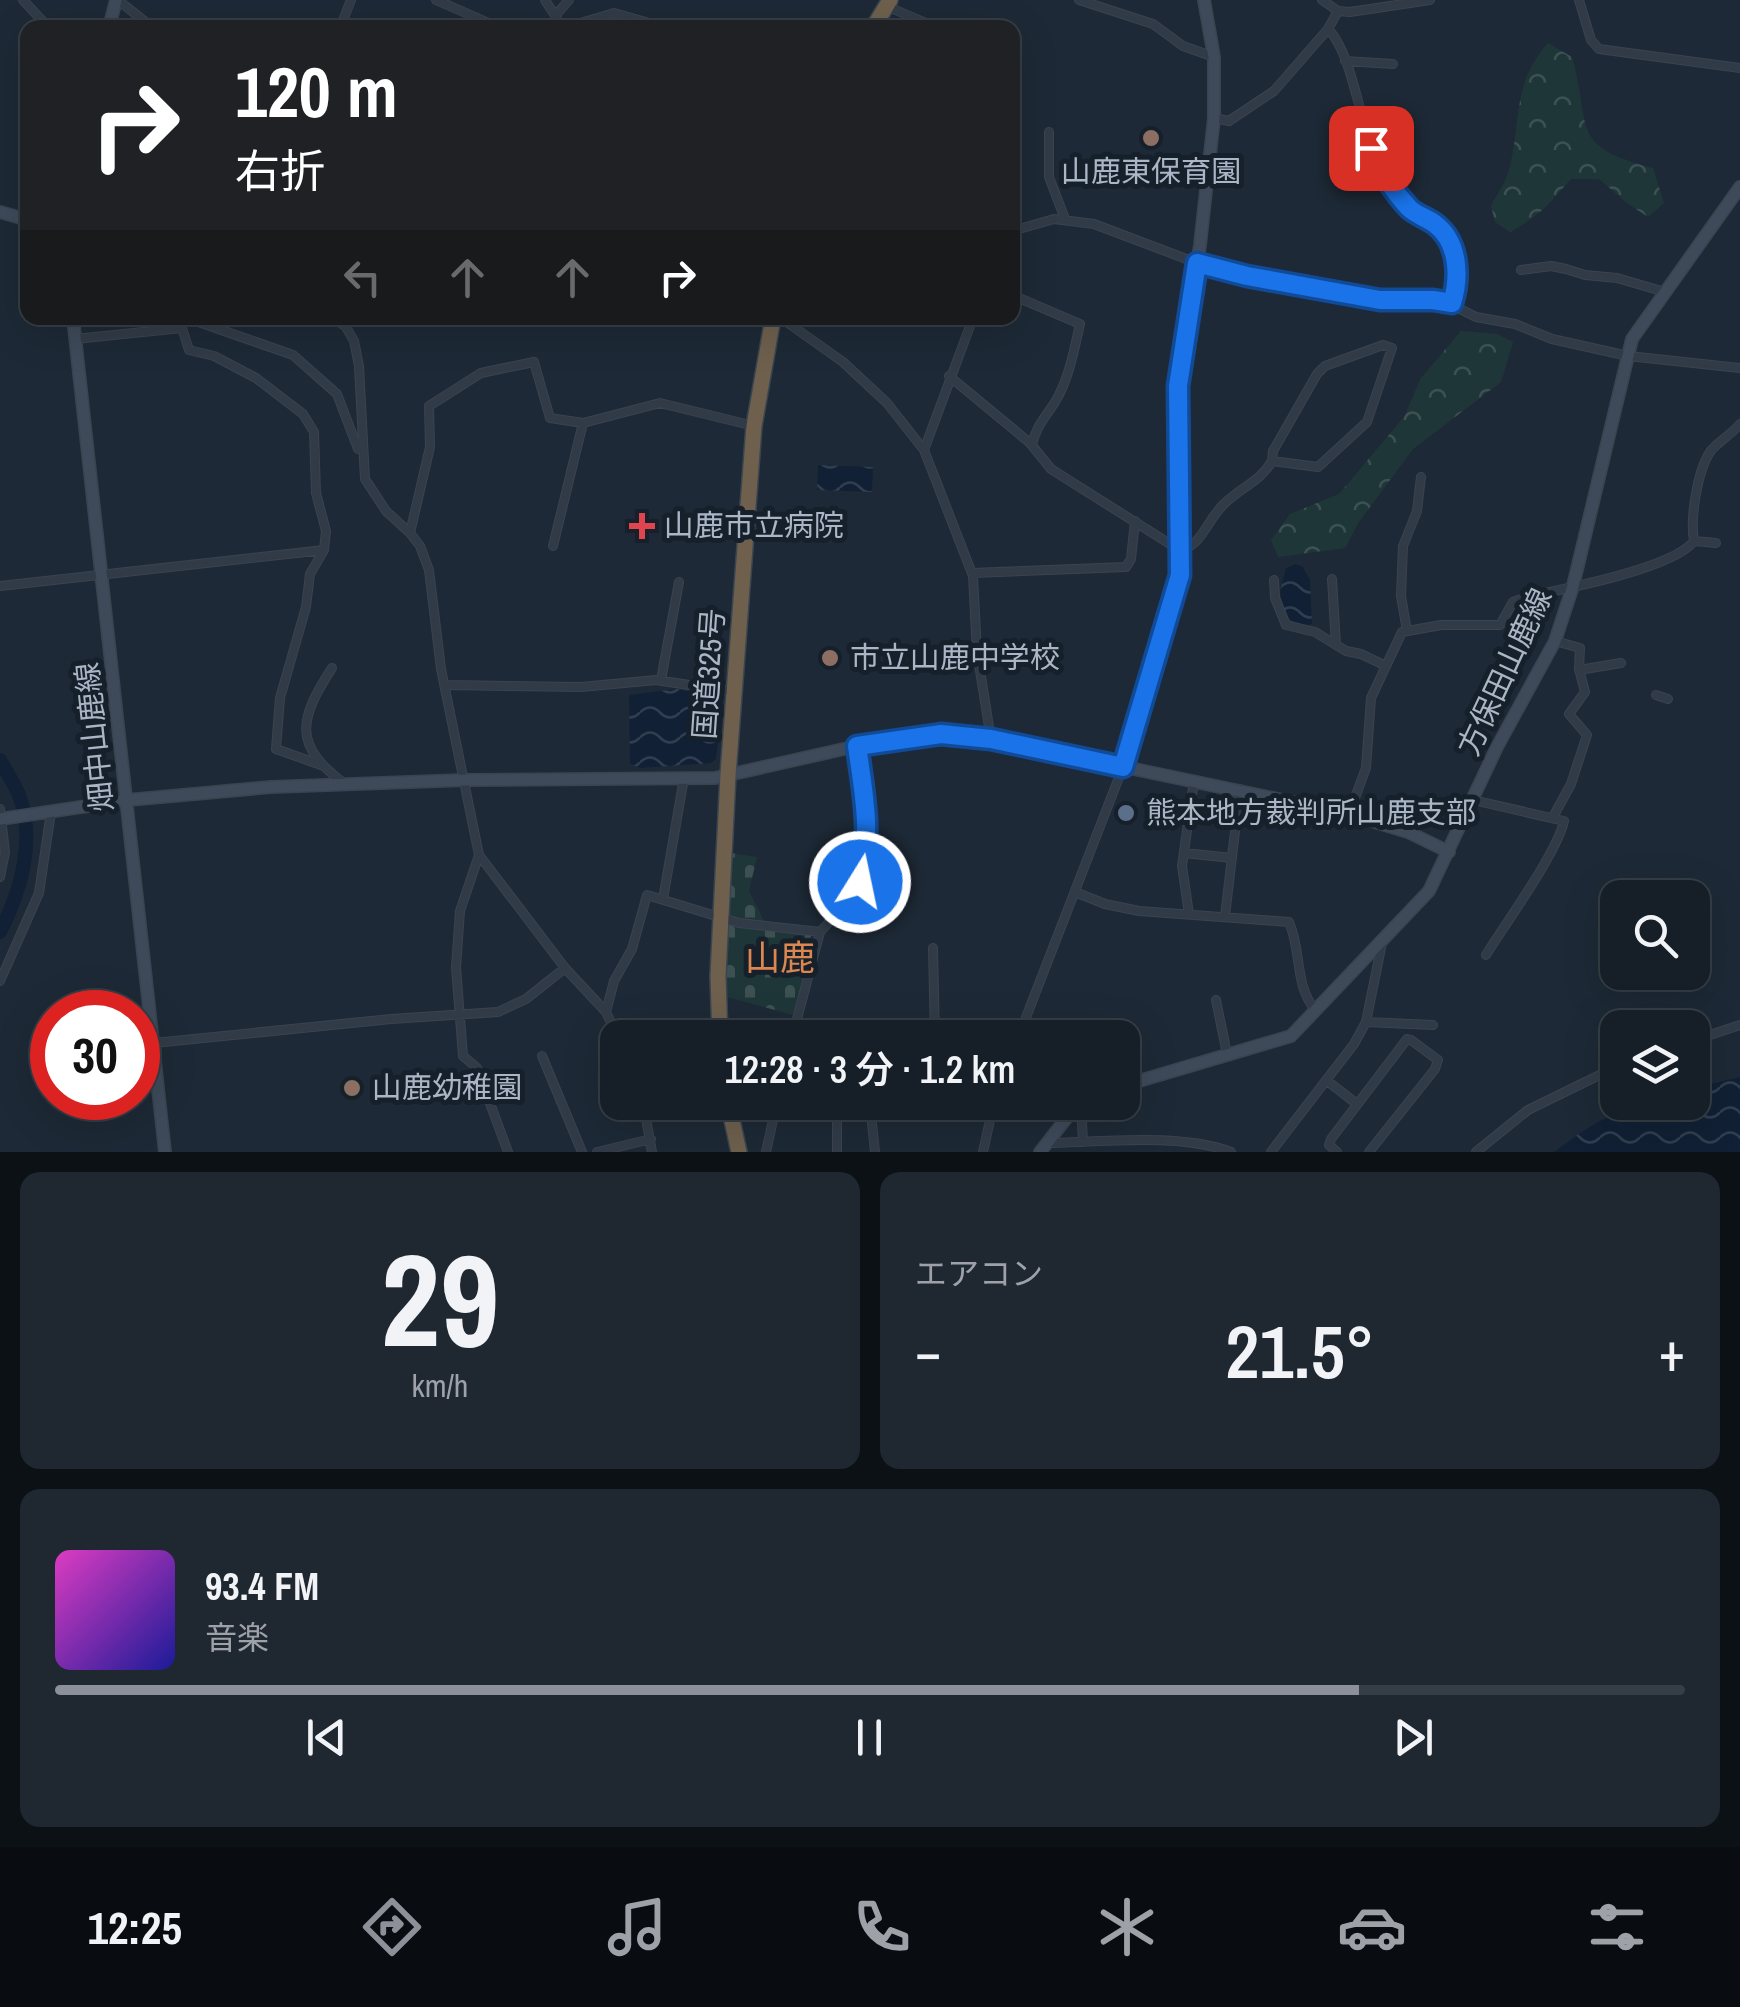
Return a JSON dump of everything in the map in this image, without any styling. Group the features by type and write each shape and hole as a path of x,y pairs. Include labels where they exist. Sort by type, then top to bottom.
{"highway":[{"name":"国道325号","path":"720,1020 728,776 754,426 779,325"},
{"path":"731,1120 739,1152"}],"street":[{"path":"23,0 42,20"},
{"path":"117,0 143,20"},
{"path":"436,0 482,20"},
{"path":"618,14 619,0"},
{"path":"1078,0 1108,16 1153,24 1183,46 1214,56"},
{"path":"1025,1020 1123,767 1180,575 1178,386 1214,118 1214,56 1204,0"},
{"path":"1322,0 1338,12 1430,0"},
{"path":"1579,0 1591,40 1599,49 1740,68"},
{"path":"888,3 922,20"},
{"path":"1214,118 1228,121 1274,90 1338,12"},
{"path":"579,20 618,14 639,20"},
{"path":"1328,28 1345,61 1359,114 1381,169 1410,210 1438,226 1450,242 1457,274 1452,303"},
{"path":"1345,61 1393,64"},
{"path":"1049,132 1049,177 1065,219"},
{"name":"方保田山鹿線","path":"1140,1081 1291,1036 1429,892 1554,641 1573,586 1632,339 1740,188"},
{"path":"1020,228 1065,219 1094,224 1197,263 1247,276 1380,300 1452,303 1476,317 1515,324 1552,339 1628,356 1740,368"},
{"path":"1521,270 1566,268 1665,292"},
{"path":"1020,298 1080,324 1070,366 1054,403 1036,427 1032,445"},
{"name":"畑中山鹿線","path":"74,325 148,990"},
{"path":"206,325 293,355 320,376 336,394 362,458"},
{"path":"343,325 354,341 359,366 365,479 386,512 420,546 428,570 432,617 480,855 565,968 610,1020"},
{"path":"791,325 843,362 887,403 924,450 972,573 977,652 991,739"},
{"path":"924,450 970,325"},
{"path":"75,339 182,328 189,350 214,356 256,378 304,414 314,432 316,493 326,531 324,550 310,574 306,607 280,698 276,749 321,765 345,784"},
{"path":"1181,552 1195,546 1221,506 1263,477 1273,452 1325,366 1383,345 1392,348 1367,422 1359,433 1318,467 1272,462"},
{"path":"410,532 430,447 429,406 481,373 534,362 550,418 583,423 660,402 754,426"},
{"path":"949,376 1032,445 1052,469 1088,496 1181,552"},
{"path":"553,546 583,423"},
{"path":"1694,541 1690,514 1710,451 1727,440 1740,424"},
{"path":"1406,630 1401,596 1403,546 1417,511 1420,478"},
{"path":"972,573 1126,566 1131,559 1135,521"},
{"path":"1349,814 1366,768 1371,698 1402,632 1441,626 1500,625 1513,602 1666,560 1694,541 1716,543"},
{"path":"0,586 324,550"},
{"path":"1274,580 1275,598 1286,625 1315,632 1386,666"},
{"path":"1332,580 1336,644"},
{"path":"661,680 679,582"},
{"path":"1554,641 1580,648 1579,670 1585,692 1569,714 1587,735 1572,784 1554,817"},
{"path":"1579,670 1621,663"},
{"path":"321,765 306,737 305,720 332,668"},
{"path":"446,685 581,688 661,680 736,692"},
{"path":"1656,695 1668,699"},
{"path":"0,878 5,852 1,816 128,800 345,784 728,776 857,746 941,734 991,739 1349,814 1408,832 1449,852"},
{"path":"797,1020 820,932 852,896 866,858 868,825 857,746"},
{"path":"663,899 684,778"},
{"path":"1189,914 1182,866 1194,781"},
{"path":"1225,916 1240,789"},
{"path":"1473,800 1564,821 1562,831 1486,955"},
{"path":"0,981 39,893 51,812"},
{"path":"1184,853 1232,858"},
{"path":"480,855 460,912 456,967 463,1056 476,1068 508,1152"},
{"path":"1076,892 1121,908 1289,922 1300,979 1316,1010"},
{"path":"606,1012 614,981 632,949 646,895 739,923 820,932"},
{"path":"1270,1152 1354,1044 1366,1022 1382,943"},
{"path":"933,948 934,1020"},
{"path":"160,1042 498,1012 526,998 565,968"},
{"path":"1216,1000 1227,1054"},
{"path":"1366,1022 1433,1025"},
{"path":"1710,1035 1740,1025"},
{"path":"1337,1152 1329,1145 1331,1139 1407,1039 1438,1060 1369,1152"},
{"path":"542,1056 582,1152"},
{"path":"1476,1152 1528,1110 1600,1075"},
{"path":"1326,1080 1358,1104"},
{"name":"畑中山鹿線","path":"160,1102 165,1152"},
{"path":"647,1120 652,1152"},
{"path":"766,1152 774,1120"},
{"path":"836,1152 837,1120"},
{"path":"872,1120 875,1152"},
{"path":"983,1152 990,1120"},
{"path":"1044,1148 1066,1120"},
{"path":"1082,1120 1084,1142"},
{"path":"597,1152 634,1148 651,1140"},
{"path":"1044,1148 1084,1142 1184,1142 1209,1144 1231,1152"}],"green space":[{"path":"1548,43 1572,57 1584,118 1595,142 1607,152 1653,168 1664,203 1648,217 1599,179 1571,179 1544,208 1510,232 1495,222 1491,206 1509,170 1523,89"},
{"path":"1461,331 1497,334 1513,342 1501,382 1413,449 1359,522 1345,548 1278,557 1271,540 1290,514 1339,494 1404,417 1421,378"},
{"path":"731,853 757,857 749,891 765,923 741,920 726,913"},
{"path":"726,922 738,927 811,935 805,977 793,1015 727,997"}],"water":[{"path":"818,465 873,467 872,492 817,490"},
{"path":"1296,564 1303,567 1310,580 1312,624 1304,626 1285,617 1280,592 1286,568"},
{"path":"677,689 719,699 723,704 716,759 711,763 641,768 630,764 629,695"},
{"path":"1740,1077 1740,1152 1554,1152 1601,1120 1710,1120 1710,1084"}],"waterway":[{"path":"0,760 19,795 26,830 20,882 0,932"}],"place":[{"name":"山鹿東保育園","path":"1151,138"},
{"name":"山鹿市立病院","path":"642,526"},
{"name":"市立山鹿中学校","path":"830,658"},
{"name":"熊本地方裁判所山鹿支部","path":"1126,813"},
{"name":"山鹿幼稚園","path":"352,1088"}],"district":[{"name":"山鹿","path":"780,958"}],"route":[{"path":"860,882 868,825 857,746 941,734 991,739 1123,767 1180,575 1178,386 1197,263 1380,300 1452,303 1457,274 1450,242 1438,226 1410,210 1371,148"}]}
